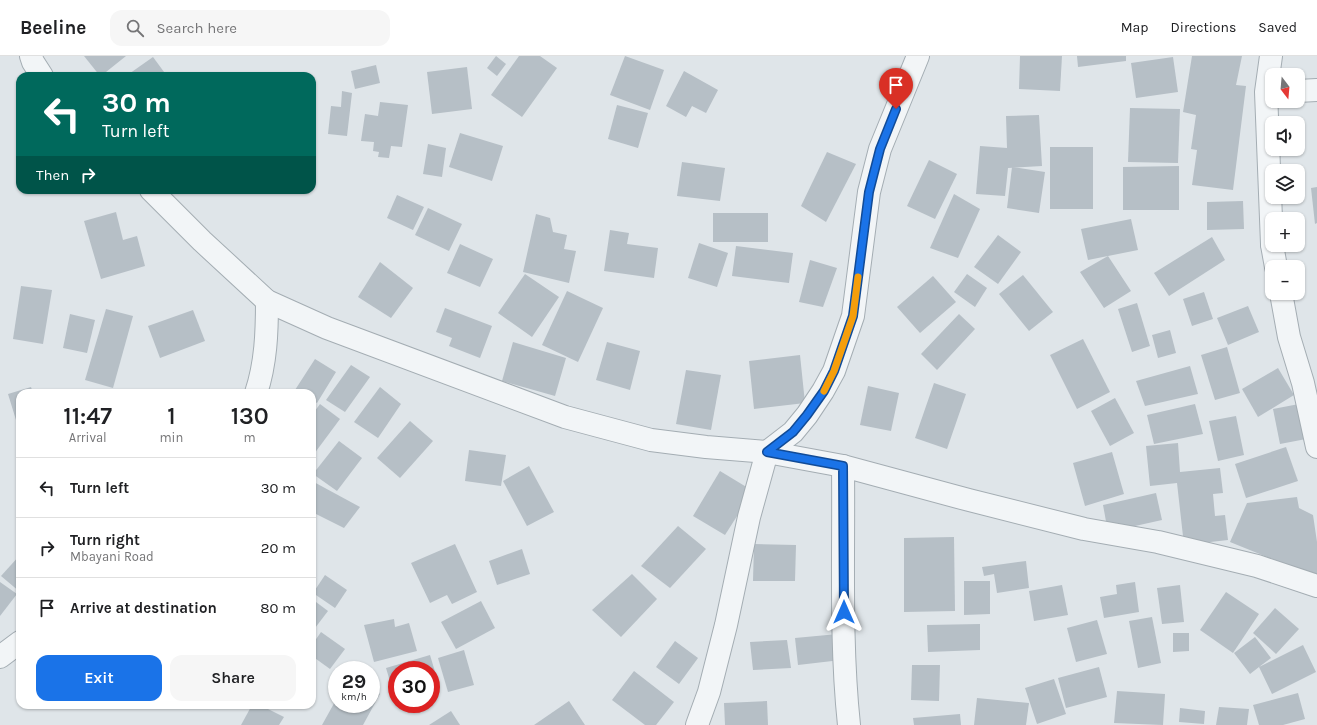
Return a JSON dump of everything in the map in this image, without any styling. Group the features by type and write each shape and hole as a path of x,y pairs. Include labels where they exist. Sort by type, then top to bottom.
{"street":[{"path":"31,56 39,72"},
{"path":"697,725 709,692 723,640 749,517 767,452 793,432 824,391 834,371 853,316 868,199 876,164 880,149 918,56"},
{"path":"1270,68 1271,56"},
{"path":"1305,91 1317,90"},
{"path":"1269,108 1271,212"},
{"path":"156,194 202,241 267,301 327,328 565,417 651,440 767,452 843,466 1084,529 1158,542 1249,564 1317,586"},
{"path":"1282,300 1317,447"},
{"path":"257,389 262,376 267,329 267,301"},
{"path":"843,466 844,642 846,698 850,725"},
{"path":"0,657 16,645"}],"building":[{"path":"84,56 126,56 106,72 97,72"},
{"path":"496,56 506,64 497,76 487,68"},
{"path":"519,56 540,56 557,68 522,117 491,95"},
{"path":"625,56 664,70 650,110 610,95"},
{"path":"1020,56 1062,56 1060,91 1019,89"},
{"path":"1077,56 1126,56 1126,61 1078,67"},
{"path":"1192,56 1242,56 1236,85 1246,86 1233,190 1192,185 1197,150 1191,149 1196,115 1183,112"},
{"path":"153,57 164,72 132,72"},
{"path":"1173,57 1178,92 1136,98 1131,63"},
{"path":"376,65 380,83 355,89 351,71"},
{"path":"467,67 472,109 432,114 427,72"},
{"path":"684,71 718,90 706,113 692,106 686,117 666,106"},
{"path":"342,91 352,93 347,136 328,134 331,106 341,107"},
{"path":"380,102 408,105 402,147 391,146 389,158 378,157 379,152 373,151 374,142 361,141 365,114 378,116"},
{"path":"617,105 648,113 638,148 608,139"},
{"path":"1130,108 1180,109 1178,163 1128,162"},
{"path":"1039,115 1042,166 1008,168 1005,196 976,194 980,146 1007,148 1006,116"},
{"path":"460,133 503,146 492,181 449,167"},
{"path":"428,144 446,148 442,177 423,174"},
{"path":"1050,147 1093,147 1093,209 1050,209"},
{"path":"827,152 856,164 826,222 801,206"},
{"path":"929,160 957,174 935,219 907,206"},
{"path":"682,162 725,168 720,201 677,196"},
{"path":"1179,166 1179,210 1123,210 1123,167"},
{"path":"1012,167 1045,172 1039,213 1007,208"},
{"path":"1317,187 1317,223 1315,224 1311,188"},
{"path":"954,194 980,209 958,258 930,248"},
{"path":"397,195 424,207 413,230 387,218"},
{"path":"1243,201 1244,229 1207,230 1207,202"},
{"path":"428,208 462,224 449,251 415,235"},
{"path":"116,212 123,240 137,236 145,266 101,279 84,221"},
{"path":"713,213 768,213 768,242 713,242"},
{"path":"536,214 550,218 553,232 567,235 564,249 576,251 569,283 523,272"},
{"path":"1131,219 1138,250 1088,260 1081,229"},
{"path":"610,230 629,233 627,244 658,248 654,278 604,271"},
{"path":"998,235 1021,252 998,284 974,267"},
{"path":"1212,237 1225,260 1169,296 1154,273"},
{"path":"699,243 728,253 717,287 688,278"},
{"path":"460,244 493,259 480,287 447,273"},
{"path":"736,246 793,253 789,283 732,276"},
{"path":"1108,256 1131,291 1104,308 1080,272"},
{"path":"810,260 837,268 823,307 799,302"},
{"path":"380,262 413,288 391,318 358,297"},
{"path":"525,274 559,297 532,337 498,313"},
{"path":"967,274 987,288 975,307 954,292"},
{"path":"1023,275 1053,312 1029,331 999,294"},
{"path":"933,276 956,302 920,333 897,307"},
{"path":"21,286 52,290 43,344 13,339"},
{"path":"567,291 603,308 578,362 542,345"},
{"path":"1204,292 1213,319 1192,326 1183,299"},
{"path":"1137,303 1150,346 1132,352 1118,309"},
{"path":"1248,306 1259,332 1228,345 1217,318"},
{"path":"445,308 492,326 480,358 449,346 452,338 436,332"},
{"path":"106,309 133,316 113,388 85,380"},
{"path":"193,310 205,341 160,358 148,326"},
{"path":"70,314 95,320 87,353 63,348"},
{"path":"959,314 975,329 937,370 921,354"},
{"path":"1170,330 1176,353 1158,358 1152,335"},
{"path":"1083,339 1110,392 1077,409 1050,355"},
{"path":"513,342 566,358 555,396 502,381"},
{"path":"607,342 640,351 630,390 596,380"},
{"path":"1227,347 1240,393 1215,400 1201,355"},
{"path":"800,355 805,403 754,409 749,361"},
{"path":"315,359 336,372 317,403 316,389 296,389"},
{"path":"351,365 370,377 345,412 326,400"},
{"path":"1190,366 1198,394 1145,406 1136,381"},
{"path":"1278,368 1294,395 1258,417 1242,389"},
{"path":"686,370 721,375 711,430 676,424"},
{"path":"934,383 966,394 947,449 915,438"},
{"path":"868,386 899,393 891,431 860,425"},
{"path":"380,387 401,404 378,438 354,422"},
{"path":"16,392 16,420 8,394"},
{"path":"1115,398 1134,433 1110,446 1091,411"},
{"path":"320,404 340,419 316,451 316,410"},
{"path":"1195,404 1203,434 1154,444 1147,415"},
{"path":"1299,404 1306,439 1280,444 1273,409"},
{"path":"1236,416 1244,455 1218,461 1209,421"},
{"path":"410,421 433,441 400,478 377,458"},
{"path":"339,441 362,458 337,491 316,476 316,470"},
{"path":"1178,443 1180,472 1220,468 1223,493 1213,494 1215,516 1225,515 1228,540 1184,545 1177,483 1150,486 1146,446"},
{"path":"1286,447 1298,481 1246,498 1235,464"},
{"path":"469,450 506,455 501,486 465,481"},
{"path":"1112,452 1124,494 1085,506 1073,463"},
{"path":"529,466 554,512 527,526 503,481"},
{"path":"720,471 753,491 725,535 693,516"},
{"path":"316,483 360,507 344,528 316,514"},
{"path":"1156,493 1162,520 1108,532 1103,505"},
{"path":"1297,497 1299,508 1313,515 1317,542 1317,577 1230,542 1247,503"},
{"path":"678,526 706,549 670,588 641,566"},
{"path":"954,537 955,611 904,612 904,538"},
{"path":"455,544 477,592 452,604 447,595 430,603 411,563"},
{"path":"754,544 796,545 795,581 753,581"},
{"path":"522,549 530,574 497,585 489,561"},
{"path":"16,559 16,589 1,576"},
{"path":"1026,561 1029,588 997,593 994,574 984,576 982,567"},
{"path":"632,574 657,599 621,637 592,610"},
{"path":"325,575 347,590 335,608 316,595 316,588"},
{"path":"964,581 990,581 990,614 964,615"},
{"path":"0,582 16,593 16,595 0,616"},
{"path":"1135,582 1139,612 1104,618 1100,597 1117,594 1116,585"},
{"path":"1062,585 1068,615 1034,621 1029,591"},
{"path":"1180,585 1184,622 1162,624 1157,588"},
{"path":"1226,592 1259,614 1233,653 1200,630"},
{"path":"481,601 495,628 456,649 441,622"},
{"path":"316,602 328,611 316,627"},
{"path":"1275,608 1299,629 1276,654 1253,633"},
{"path":"1152,617 1161,663 1138,668 1129,621"},
{"path":"394,619 395,627 409,623 417,651 374,661 364,625"},
{"path":"1097,620 1107,654 1076,662 1067,628"},
{"path":"980,624 980,650 928,652 927,625"},
{"path":"321,632 345,649 336,661 328,661 328,668 316,659 316,639"},
{"path":"1173,633 1189,633 1189,651 1173,652"},
{"path":"838,634 841,660 798,665 795,638"},
{"path":"1255,637 1271,658 1250,674 1234,653"},
{"path":"787,640 791,668 753,670 750,642"},
{"path":"675,641 698,658 679,684 656,667"},
{"path":"1303,645 1316,672 1272,694 1259,667"},
{"path":"464,650 474,685 448,692 438,658"},
{"path":"430,655 432,661 410,661"},
{"path":"912,665 940,665 939,701 911,700"},
{"path":"1099,667 1107,697 1066,708 1058,678"},
{"path":"634,671 674,702 656,725 645,725 612,700"},
{"path":"1054,679 1066,714 1037,724 1025,688"},
{"path":"1117,691 1165,694 1163,725 1114,723"},
{"path":"1298,693 1305,719 1283,725 1259,725 1253,705"},
{"path":"977,698 1029,703 1026,725 974,725"},
{"path":"569,701 585,725 534,725"},
{"path":"767,701 768,725 725,725 724,703"},
{"path":"1219,707 1249,709 1247,725 1216,725"},
{"path":"1180,708 1205,711 1204,724 1179,722"},
{"path":"250,709 268,709 284,717 279,725 241,725"},
{"path":"451,711 460,725 429,725"},
{"path":"329,713 370,713 363,725 322,725"},
{"path":"960,714 961,725 914,725 913,718"}],"slow traffic":[{"path":"824,391 834,371 853,316 858,277"}],"route":[{"path":"844,612 843,466 767,452 793,432 824,391 834,371 853,316 863,228 869,192 880,149 896,109"}]}
